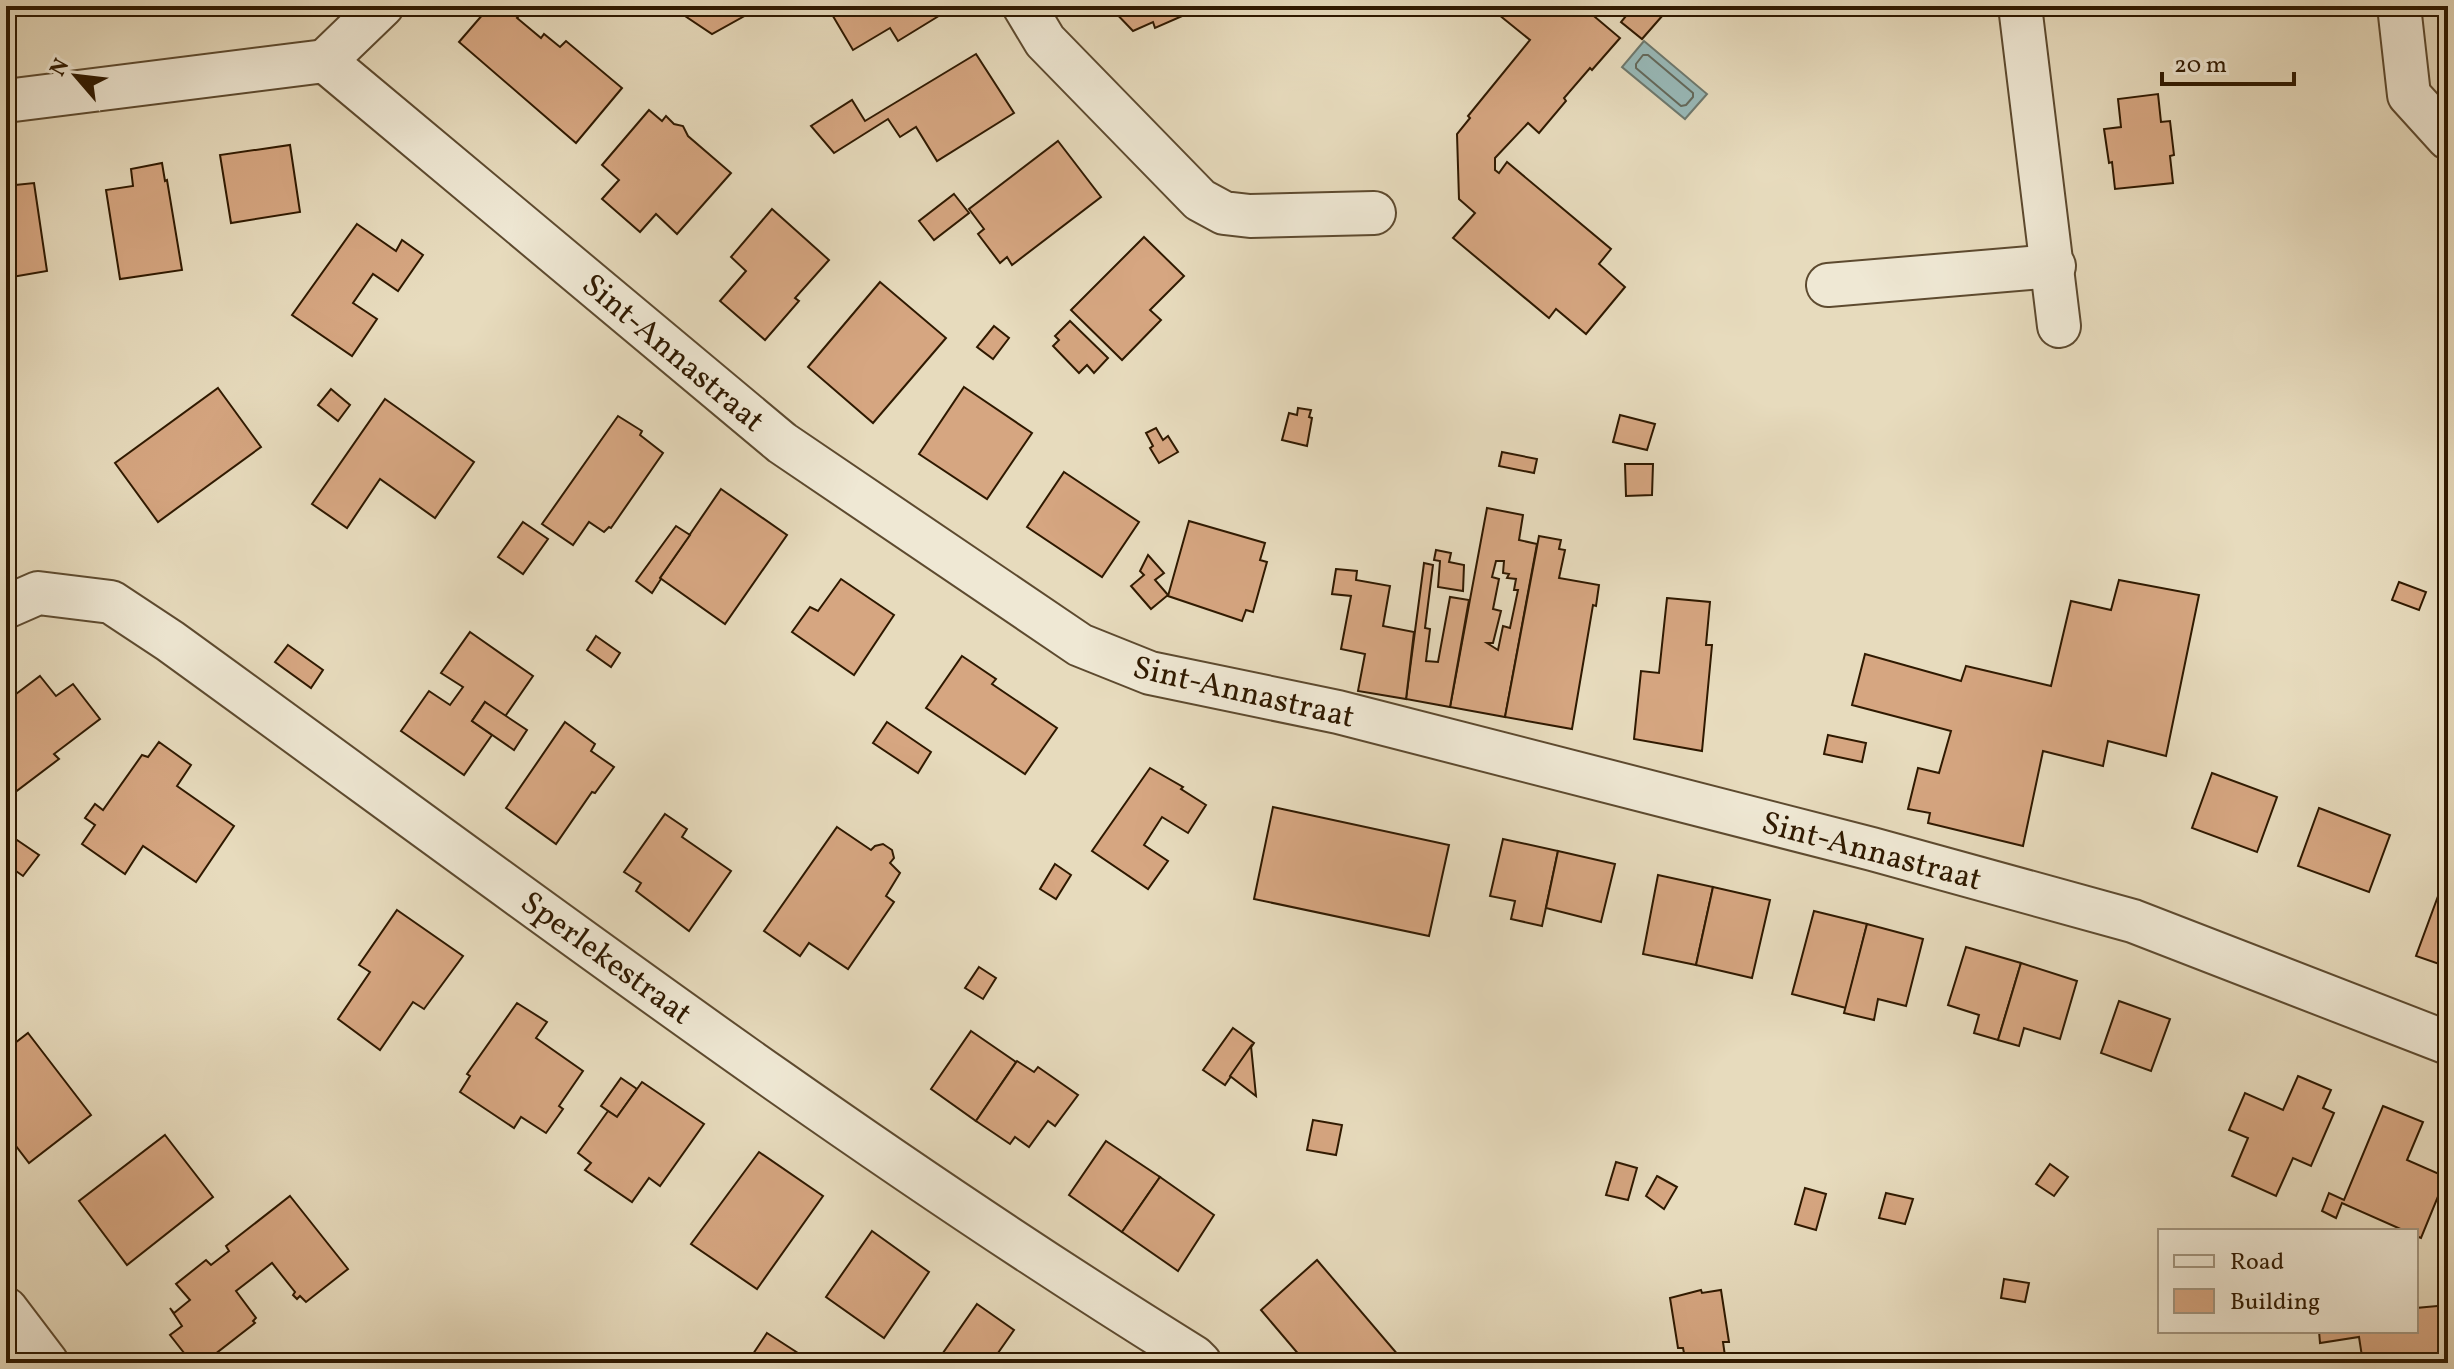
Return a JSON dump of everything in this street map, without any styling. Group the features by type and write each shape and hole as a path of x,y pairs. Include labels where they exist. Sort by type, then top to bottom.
{"street":[{"path":"6,101 325,61 382,6"},
{"path":"1024,6 1045,41 1200,200 1224,213 1250,216 1374,213"},
{"path":"2020,6 2059,326"},
{"path":"2399,6 2409,95 2448,138"},
{"name":"Sint-Annastraat","path":"325,61 782,443 1080,645 1150,673 1338,712 1872,849 2133,921 2448,1043"},
{"path":"1828,285 2054,266"},
{"name":"Sperlekestraat","path":"6,607 38,593 111,602 170,641 844,1128 1200,1363"},
{"path":"6,1309 47,1363"}],"water":[{"path":"1644,41 1707,94 1685,119 1622,67"}],"building":[{"path":"490,6 528,6 517,18 541,38 544,34 560,47 566,41 622,88 576,143 459,42"},
{"path":"683,6 752,6 757,9 712,34 679,12"},
{"path":"827,6 937,6 942,14 898,41 890,28 853,50"},
{"path":"1109,6 1205,6 1155,28 1153,22 1133,31"},
{"path":"1488,6 1582,6 1620,38 1564,98 1566,101 1539,133 1528,123 1495,158 1495,170 1499,173 1507,162 1611,249 1599,264 1625,287 1586,334 1556,309 1549,318 1453,238 1475,213 1459,199 1457,134 1530,40"},
{"path":"1634,6 1653,6 1663,15 1642,39 1621,22"},
{"path":"976,54 1014,113 937,161 916,127 900,137 888,119 834,153 811,126 852,100 865,121"},
{"path":"2158,94 2161,122 2170,121 2173,183 2115,189 2104,129 2121,127 2118,99"},
{"path":"649,110 662,121 666,116 674,124 683,126 688,136 731,173 677,234 656,214 640,232 602,199 619,180 602,165"},
{"path":"1058,141 1101,197 1012,265 1007,257 1000,263 978,234 984,229 969,209"},
{"path":"290,145 300,212 231,223 220,155"},
{"path":"162,163 182,270 120,279 106,190 133,186 131,169"},
{"path":"34,183 47,271 6,278 6,186"},
{"path":"954,194 969,213 934,240 919,221"},
{"path":"772,209 829,260 795,298 799,301 765,340 720,301 746,271 731,257"},
{"path":"357,224 396,251 402,240 423,255 398,291 373,274 353,303 377,319 352,356 292,315"},
{"path":"1144,237 1184,276 1150,310 1161,320 1122,360 1071,310"},
{"path":"880,282 946,338 873,423 808,367"},
{"path":"1070,321 1108,358 1094,373 1087,365 1079,373 1053,346 1059,340 1055,336"},
{"path":"994,326 1009,338 993,359 977,347"},
{"path":"964,387 1032,433 987,499 919,454"},
{"path":"218,388 261,447 158,522 115,463"},
{"path":"331,389 350,405 338,421 318,405"},
{"path":"385,399 474,462 435,518 380,479 347,528 312,504"},
{"path":"1298,408 1311,410 1307,446 1282,440 1289,413 1297,415"},
{"path":"1620,415 1655,424 1647,450 1613,442"},
{"path":"618,416 642,431 640,435 663,453 611,528 604,532 589,522 573,545 542,524"},
{"path":"1156,428 1163,440 1168,436 1178,452 1159,463 1146,433"},
{"path":"1502,452 1537,459 1534,473 1499,466"},
{"path":"1625,464 1653,464 1652,495 1626,496"},
{"path":"1064,472 1139,522 1102,577 1027,527"},
{"path":"721,489 787,535 725,624 660,578"},
{"path":"1487,508 1523,515 1519,540 1537,544 1505,717 1450,707","holes":["1496,561 1504,561 1503,573 1509,574 1507,578 1516,579 1514,590 1518,590 1510,628 1503,626 1498,650 1487,643 1493,643 1501,611 1493,609 1499,579 1492,577"]},
{"path":"1189,521 1265,543 1260,560 1267,562 1253,612 1246,610 1242,621 1168,596"},
{"path":"523,522 548,539 523,574 498,557"},
{"path":"676,526 690,535 652,593 636,581"},
{"path":"1539,536 1561,540 1559,549 1565,550 1559,578 1599,585 1572,729 1505,717"},
{"path":"1436,550 1451,553 1449,562 1464,565 1463,591 1438,587 1440,561 1434,560"},
{"path":"1148,555 1164,573 1155,580 1168,595 1151,609 1131,586 1144,575 1140,571"},
{"path":"1424,563 1433,565 1425,628 1430,629 1426,661 1438,662 1450,597 1469,600 1450,707 1406,699"},
{"path":"1336,569 1357,571 1356,580 1390,586 1383,626 1414,632 1406,699 1358,691 1365,654 1341,649 1351,596 1332,594"},
{"path":"841,579 894,615 854,675 792,632 810,607 818,611"},
{"path":"2119,580 2199,595 2166,756 2108,741 2103,766 2043,751 2023,846 1928,823 1930,813 1908,809 1918,768 1939,773 1951,731 1852,705 1865,654 1961,681 1966,666 2051,686 2071,601 2111,610"},
{"path":"2399,582 2426,592 2419,610 2392,600"},
{"path":"1667,598 1710,602 1706,645 1712,645 1702,751 1634,739 1641,671 1659,673"},
{"path":"470,632 533,676 504,718 485,702 472,721 492,735 464,775 401,731 429,691 450,705 463,687 441,673"},
{"path":"596,636 620,653 611,667 587,650"},
{"path":"288,645 323,670 311,688 275,662"},
{"path":"962,656 996,679 992,684 1057,728 1025,774 926,708"},
{"path":"40,676 56,696 73,684 100,719 54,754 59,759 10,796 6,791 6,707 11,703 8,700"},
{"path":"485,702 527,730 514,750 472,721"},
{"path":"565,722 595,744 591,751 614,767 595,793 592,792 556,844 506,808"},
{"path":"887,722 931,752 918,773 873,743"},
{"path":"1828,735 1866,743 1862,762 1824,754"},
{"path":"159,742 191,765 177,786 234,826 196,882 143,846 125,874 82,844 95,825 85,818 95,804 103,810 142,755 148,757"},
{"path":"1150,768 1206,805 1188,833 1162,817 1144,845 1168,861 1148,889 1092,851"},
{"path":"2212,773 2277,797 2257,852 2192,828"},
{"path":"1273,807 1449,845 1429,936 1254,899"},
{"path":"2319,808 2390,835 2369,892 2298,866"},
{"path":"665,814 687,829 682,837 731,871 689,931 636,891 641,883 624,872"},
{"path":"837,827 871,850 883,844 892,850 894,858 890,863 900,873 886,896 894,902 848,969 809,943 800,956 764,931"},
{"path":"1503,839 1558,851 1542,926 1511,919 1515,901 1490,896"},
{"path":"17,840 39,855 23,876 6,864 6,856"},
{"path":"1558,851 1615,864 1601,922 1546,908"},
{"path":"1055,864 1071,875 1056,899 1040,889"},
{"path":"2448,869 2448,967 2416,956"},
{"path":"1658,875 1713,887 1696,965 1643,954"},
{"path":"1713,887 1770,900 1752,978 1696,965"},
{"path":"397,910 463,956 424,1009 413,1002 380,1050 338,1019 370,972 359,965"},
{"path":"1814,911 1867,924 1846,1008 1792,994"},
{"path":"1867,924 1923,939 1906,1006 1878,999 1874,1020 1844,1013"},
{"path":"1966,947 2021,963 1998,1040 1974,1033 1979,1015 1948,1005"},
{"path":"2021,963 2077,981 2060,1039 2024,1028 2019,1046 1998,1040"},
{"path":"979,967 996,978 983,999 965,988"},
{"path":"2119,1001 2170,1019 2151,1071 2101,1053"},
{"path":"517,1003 547,1022 536,1038 583,1071 559,1106 563,1109 546,1133 521,1117 514,1128 460,1092 470,1076 467,1074"},
{"path":"1233,1028 1254,1043 1225,1085 1203,1070"},
{"path":"971,1031 1016,1062 976,1121 931,1089"},
{"path":"28,1033 91,1115 29,1163 6,1133 6,1050"},
{"path":"1251,1046 1256,1096 1230,1076"},
{"path":"1017,1061 1034,1072 1038,1067 1078,1095 1055,1126 1048,1121 1029,1147 1015,1137 1010,1144 976,1121"},
{"path":"2298,1076 2331,1090 2323,1108 2334,1113 2311,1166 2293,1158 2276,1196 2232,1176 2248,1138 2229,1130 2245,1093 2283,1110"},
{"path":"621,1078 637,1089 617,1117 601,1106"},
{"path":"642,1082 704,1124 660,1186 649,1178 632,1202 585,1170 591,1163 578,1153 608,1111 617,1117"},
{"path":"2383,1106 2423,1122 2407,1160 2446,1177 2421,1238 2418,1237 2418,1229 2400,1229 2342,1203 2336,1218 2322,1211 2329,1193 2344,1200"},
{"path":"1313,1120 1342,1125 1336,1155 1307,1150"},
{"path":"165,1135 213,1197 127,1265 79,1201"},
{"path":"1106,1141 1160,1177 1122,1232 1069,1195"},
{"path":"759,1152 823,1196 757,1289 691,1244"},
{"path":"1616,1162 1637,1168 1628,1200 1606,1195"},
{"path":"2050,1164 2068,1177 2054,1196 2036,1184"},
{"path":"1657,1176 1677,1187 1664,1209 1646,1196"},
{"path":"1160,1177 1214,1215 1178,1271 1122,1232"},
{"path":"1805,1188 1826,1194 1816,1230 1795,1224"},
{"path":"1886,1193 1913,1199 1905,1224 1879,1218"},
{"path":"290,1196 348,1269 306,1302 300,1296 297,1299 293,1295 295,1292 272,1263 236,1291 256,1318 255,1323 214,1355 215,1359 209,1363 192,1363 170,1335 182,1326 170,1308 174,1313 190,1300 176,1284 206,1260 211,1265 229,1251 226,1246"},
{"path":"872,1231 929,1272 884,1338 826,1297"},
{"path":"1317,1260 1405,1363 1306,1363 1261,1310"},
{"path":"2004,1279 2029,1283 2025,1302 2001,1298"},
{"path":"1701,1290 1702,1293 1721,1290 1729,1342 1723,1342 1726,1363 1686,1363 1683,1348 1678,1348 1670,1298"},
{"path":"977,1304 1014,1330 991,1363 936,1363"},
{"path":"2448,1305 2448,1363 2363,1363 2359,1337 2320,1343 2319,1333 2418,1333 2418,1308"},
{"path":"767,1333 801,1355 795,1363 747,1363"}]}
